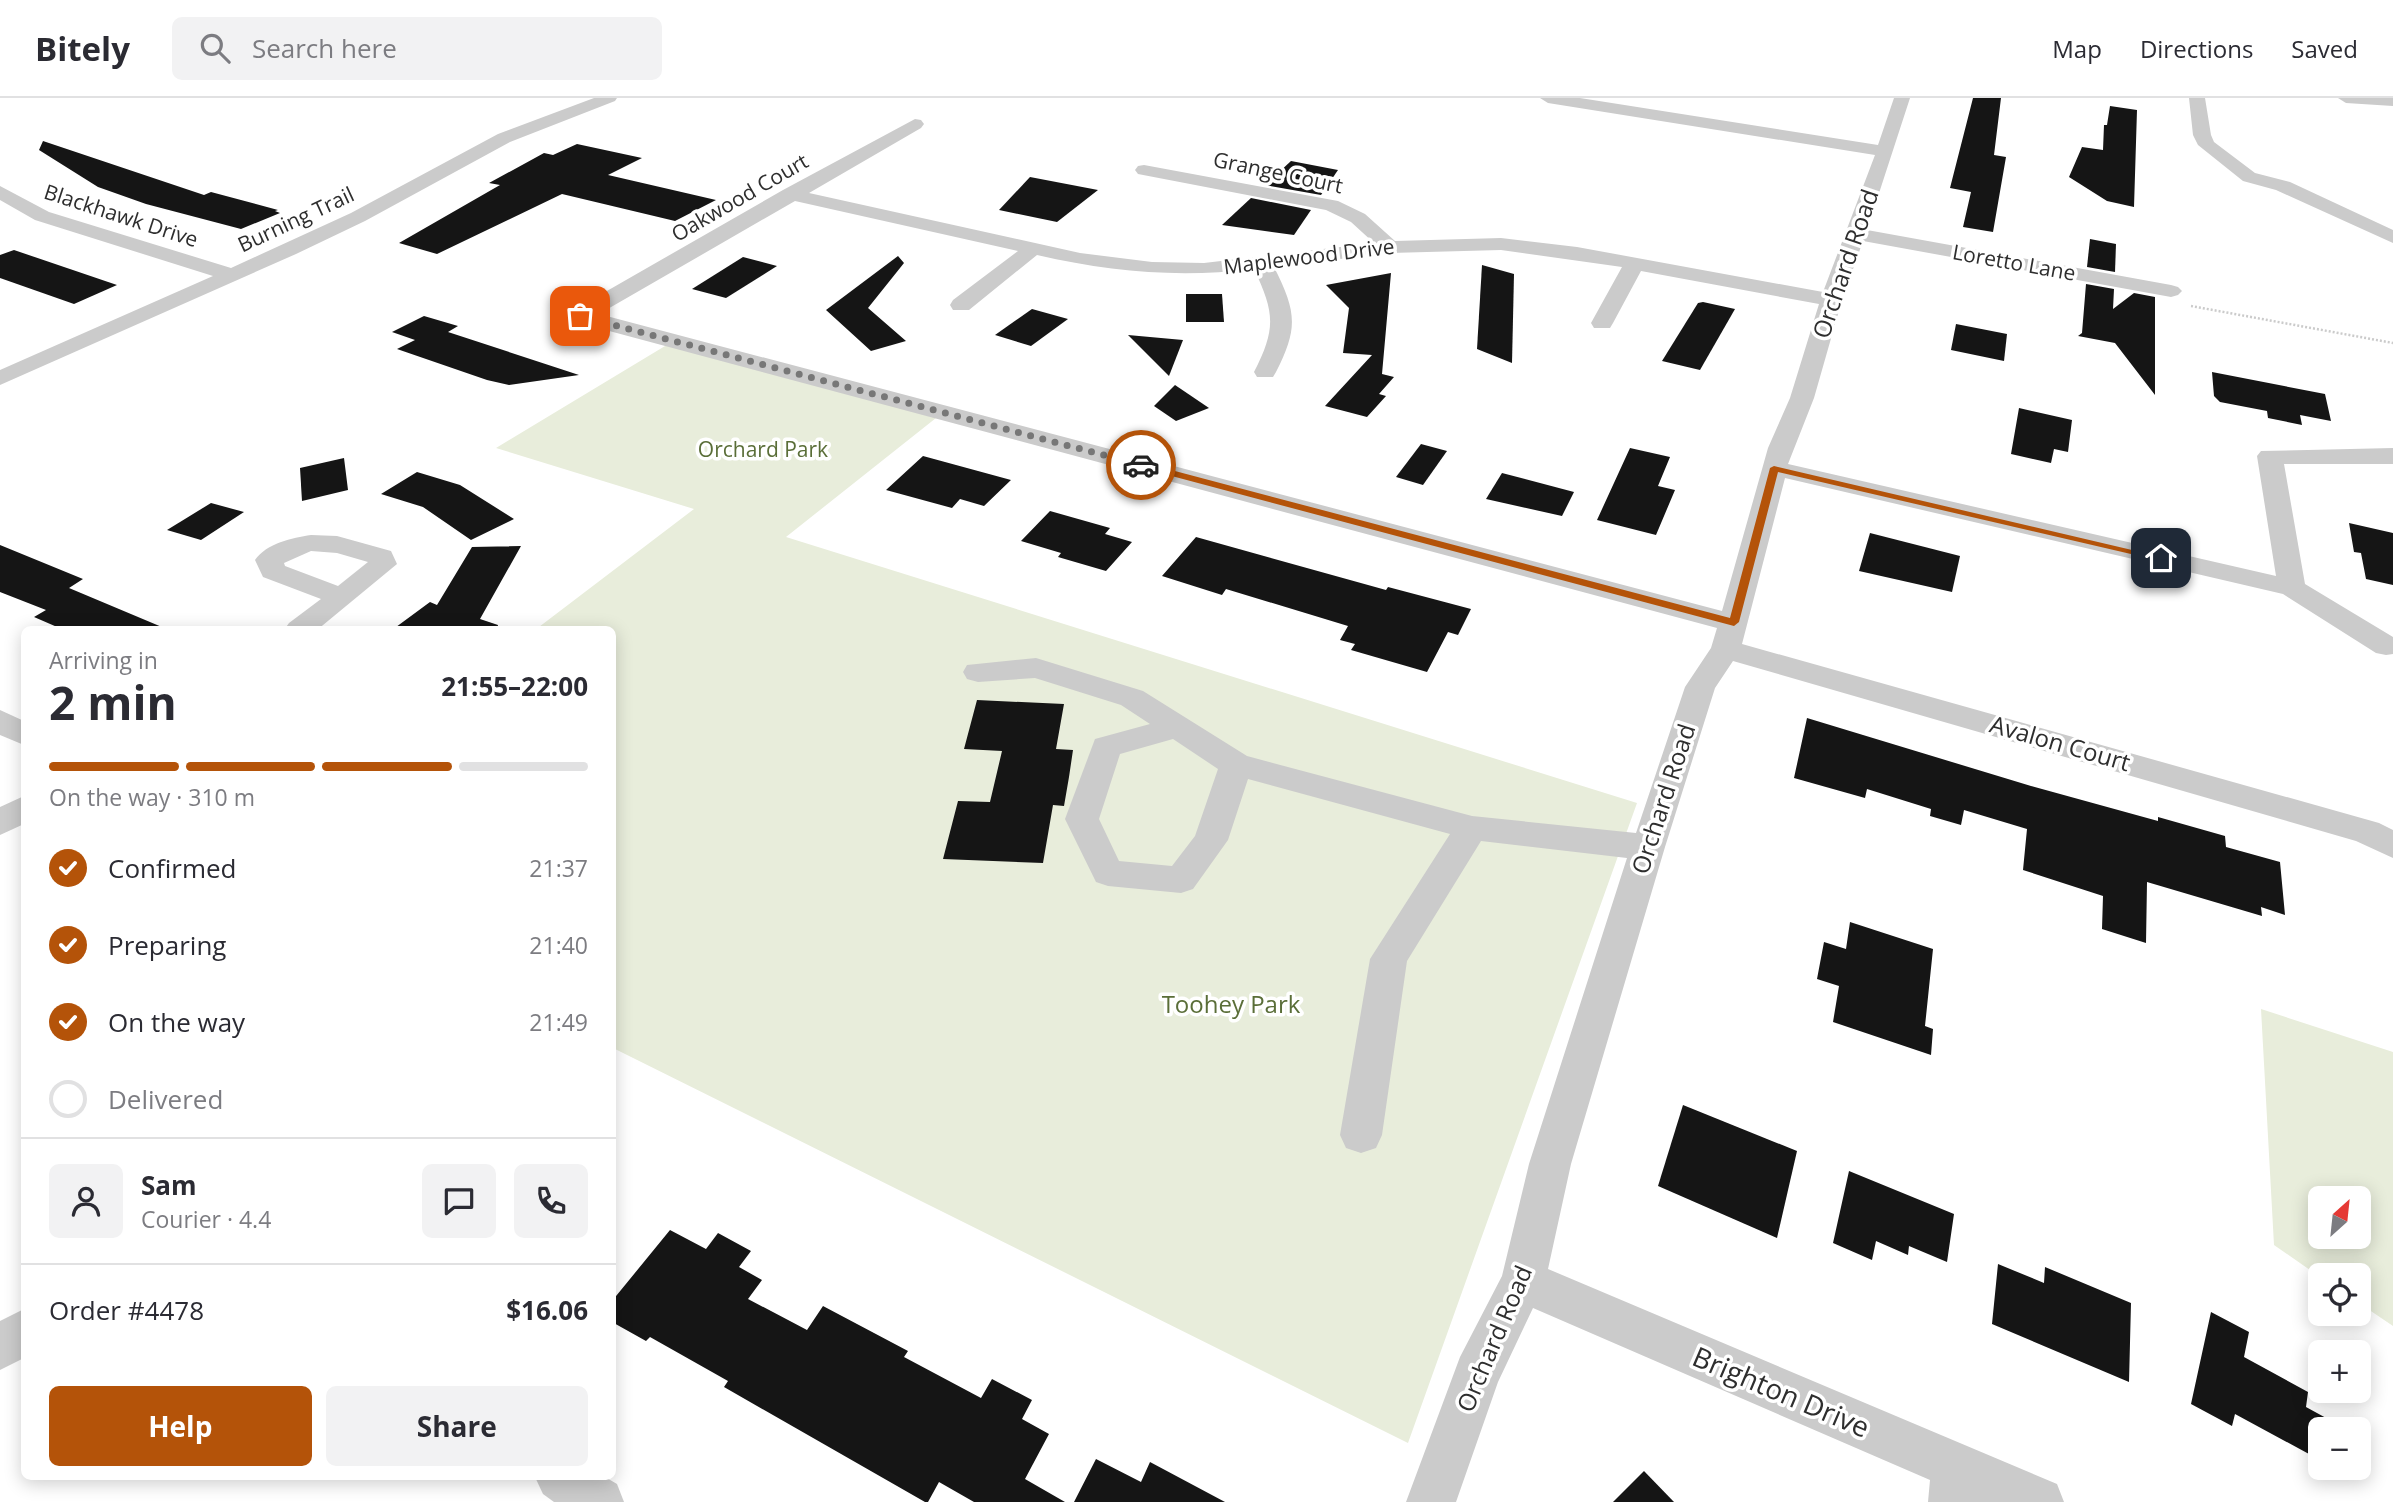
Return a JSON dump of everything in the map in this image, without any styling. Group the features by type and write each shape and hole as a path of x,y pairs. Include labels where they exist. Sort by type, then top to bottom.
{"street":[{"name":"Burning Trail","path":"0,378 358,217 504,138 609,98"},
{"path":"1548,98 1885,151"},
{"name":"Orchard Road","path":"1431,1502 1477,1374 1523,1281 1550,1164 1648,847 1700,687 1730,636 1780,448 1802,398 1831,300 1902,98"},
{"path":"2197,98 2202,135 2212,150 2249,177 2283,186 2393,237"},
{"path":"2346,98 2393,101"},
{"name":"Oakwood Court","path":"589,311 915,124"},
{"name":"Grange Court","path":"1144,170 1331,205 1359,218 1390,247"},
{"name":"Blackhawk Drive","path":"0,192 42,216 232,275"},
{"name":"Maplewood Drive","path":"790,194 1099,263 1204,269 1390,247 1474,243 1525,246 1831,300"},
{"name":"Loretto Lane","path":"1856,234 2171,291"},
{"path":"961,305 1032,249"},
{"path":"1262,264 1282,305 1284,318 1280,341 1265,372"},
{"path":"1602,323 1634,264"},
{"name":"Avalon Court","path":"589,311 580,316 1730,636 2367,832 2393,845"},
{"path":"2292,588 2270,456 2393,456"},
{"path":"1774,468 2292,588 2386,646"},
{"path":"304,626 342,597 383,564 381,557 337,544 310,541 289,547 270,560 273,571 342,597"},
{"path":"978,672 1036,668 1132,698 1236,765 1472,828 1648,847"},
{"path":"0,721 21,732"},
{"path":"1177,727 1106,747 1083,819 1108,873 1181,880 1211,840 1236,765"},
{"path":"0,823 21,810"},
{"path":"1361,1135 1389,959 1472,828"},
{"name":"Brighton Drive","path":"1523,1281 1955,1484 2039,1502"},
{"path":"0,1347 21,1334"},
{"path":"565,1480 599,1502"}],"green space":[{"name":"Toohey Park","path":"670,343 936,418 786,537 1637,803 1408,1443 616,1049 616,626 540,626 694,509 496,448"},
{"path":"2261,1009 2393,1052 2393,1326 2371,1311 2371,1263 2308,1263 2308,1269 2274,1245"}],"building":[{"path":"1973,98 2001,98 1994,155 2006,157 1993,232 1963,227 1971,192 1950,188"},
{"path":"2110,106 2137,110 2134,207 2107,201 2069,177 2082,147 2103,150 2104,125 2107,125"},
{"path":"43,141 204,195 211,192 278,210 275,211 280,213 241,229 146,204 98,187 39,150"},
{"path":"577,144 642,158 608,175 716,200 675,221 562,194 437,254 399,243 500,185 489,183 544,153 553,155"},
{"path":"1291,161 1338,170 1321,195 1265,185"},
{"path":"1030,177 1098,190 1057,222 999,210"},
{"path":"1251,198 1311,210 1294,235 1222,225"},
{"path":"2090,239 2116,244 2115,272 2087,267"},
{"path":"14,250 117,285 74,304 0,278 0,255"},
{"path":"898,256 904,263 868,308 906,341 871,351 826,310"},
{"path":"743,257 777,266 726,298 692,289"},
{"path":"1482,265 1514,274 1512,363 1477,349"},
{"path":"1391,273 1382,374 1394,377 1379,394 1386,396 1367,417 1325,406 1372,355 1343,353 1349,308 1326,285"},
{"path":"2086,284 2114,289 2113,309 2134,293 2155,297 2155,395 2115,343 2078,336 2082,333"},
{"path":"1186,294 1222,294 1224,322 1186,322"},
{"path":"1698,303 1735,309 1700,370 1662,361"},
{"path":"1032,309 1068,319 1031,346 995,335"},
{"path":"424,316 458,326 448,332 579,375 509,385 397,349 415,340 392,332"},
{"path":"1956,324 2007,334 2004,361 1951,350"},
{"path":"1128,335 1183,340 1169,376"},
{"path":"2212,372 2325,394 2331,421 2300,415 2302,425 2268,418 2267,411 2220,402 2214,396"},
{"path":"1175,385 1209,408 1176,421 1154,406"},
{"path":"2019,408 2072,420 2068,452 2054,449 2051,463 2011,454"},
{"path":"1421,444 1447,451 1423,485 1396,477"},
{"path":"1630,448 1670,457 1658,486 1675,490 1656,535 1597,520"},
{"path":"923,456 1011,480 984,506 960,499 952,508 886,490"},
{"path":"344,458 348,490 302,501 300,468"},
{"path":"417,472 460,485 514,519 471,540 423,507 381,494"},
{"path":"1502,473 1574,492 1562,516 1486,499"},
{"path":"211,503 244,512 201,540 167,530"},
{"path":"1050,511 1110,528 1105,534 1132,542 1106,571 1058,557 1061,553 1021,541"},
{"path":"2349,523 2393,533 2393,585 2366,579 2361,553 2354,552"},
{"path":"1870,533 1960,556 1952,592 1859,571"},
{"path":"1196,537 1386,590 1388,587 1471,609 1458,635 1448,632 1427,672 1351,650 1355,644 1340,640 1348,626 1226,589 1222,595 1162,576"},
{"path":"0,545 83,579 69,588 159,626 55,626 34,617 46,610 0,592"},
{"path":"521,546 480,619 498,626 397,626 430,602 437,605 472,547"},
{"path":"977,700 1064,704 1056,749 1073,750 1064,806 1053,805 1043,863 943,859 958,801 990,802 1002,751 964,749"},
{"path":"1807,718 2031,786 2158,821 2158,817 2225,836 2226,847 2280,862 2285,915 2261,907 2262,916 2147,882 2146,943 2102,929 2103,896 2023,870 2027,829 1964,810 1961,825 1930,816 1931,809 1867,789 1865,798 1794,778"},
{"path":"1850,922 1933,949 1925,1026 1933,1029 1931,1055 1833,1022 1839,986 1817,979 1824,942 1846,949"},
{"path":"1683,1105 1797,1151 1777,1238 1658,1186"},
{"path":"1849,1171 1954,1214 1947,1262 1909,1246 1908,1255 1876,1241 1872,1260 1833,1243"},
{"path":"670,1230 706,1249 718,1233 751,1251 739,1267 762,1280 748,1299 807,1330 823,1306 908,1351 904,1357 981,1398 992,1379 1032,1400 1022,1419 1049,1434 1025,1479 1065,1502 974,1502 939,1482 928,1502 925,1502 724,1387 728,1381 650,1337 646,1341 616,1324 616,1296"},
{"path":"1998,1264 2044,1283 2045,1267 2131,1303 2129,1382 1992,1324"},
{"path":"2211,1312 2249,1332 2244,1357 2308,1392 2306,1407 2324,1417 2308,1417 2308,1454 2235,1414 2232,1426 2191,1404"},
{"path":"1096,1459 1141,1482 1150,1462 1225,1502 1074,1502"},
{"path":"1644,1471 1674,1502 1613,1502"}],"way so far":[{"path":"580,316 1141,465"}],"route":[{"path":"1141,465 1734,622 1774,468 2161,558"}],"park label":[{"name":"Orchard Park","path":"763,450"}]}
